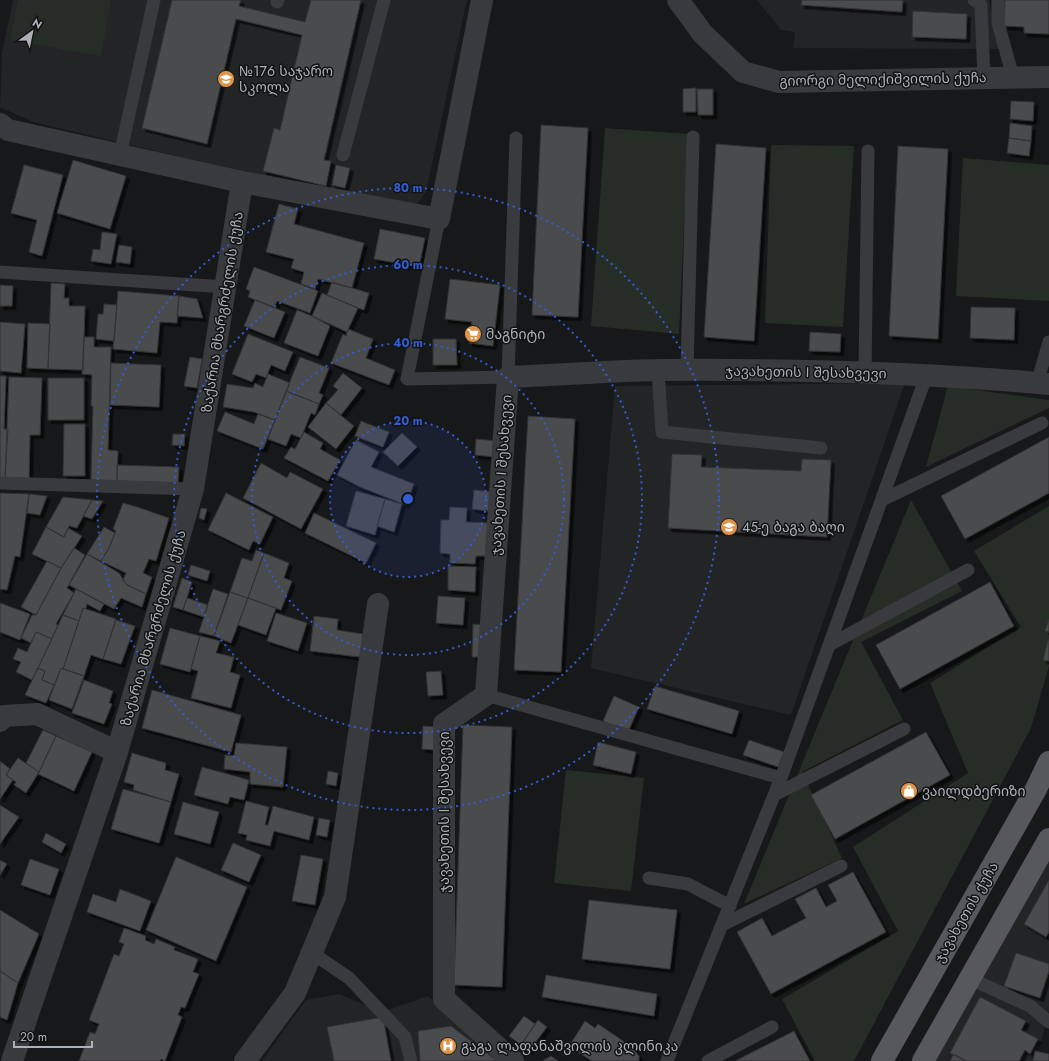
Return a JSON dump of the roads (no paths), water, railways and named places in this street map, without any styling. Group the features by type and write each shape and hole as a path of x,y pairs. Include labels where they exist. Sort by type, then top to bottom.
{"main road":[{"name":"ჯავახეთის ქუჩა","path":"882,1061 1036,789 1049,762"},
{"path":"923,1061 1049,839"}],"street":[{"path":"0,124 8,130 242,182 439,219 482,0"},
{"name":"გიორგი მელიქიშვილის ქუჩა","path":"678,0 703,34 743,72 779,82 1049,77"},
{"name":"ზაქარია მხარგრძელის ქუჩა","path":"12,1061 117,752 193,489 242,182"},
{"name":"ჯავახეთის I შესახვევი","path":"513,1061 444,999 444,724 486,695 508,377 687,370 928,374 1043,383"},
{"path":"245,1061 295,993 335,897 378,604"},
{"path":"0,721 4,716 37,714 117,752"}],"lane":[{"path":"120,155 154,0"},
{"path":"343,155 384,0"},
{"path":"974,0 981,5 984,78"},
{"path":"998,0 998,23 1012,77"},
{"path":"687,370 694,137"},
{"path":"439,219 407,379 508,377 516,138"},
{"path":"865,372 868,151"},
{"path":"0,272 226,286"},
{"path":"1043,383 1049,342"},
{"path":"658,370 662,432 821,448"},
{"path":"667,1061 781,778 928,374"},
{"path":"882,500 1042,423"},
{"path":"0,483 193,489"},
{"path":"829,645 968,570"},
{"path":"486,695 781,778"},
{"path":"774,795 904,729"},
{"path":"722,925 841,866"},
{"path":"648,878 688,884 730,906"},
{"path":"312,952 349,978 405,1037 411,1061"},
{"path":"969,978 1030,1006 1049,1022"},
{"path":"708,1061 772,1027"}],"place":[{"name":"№176 საჯარო სკოლა","path":"226,79"},
{"name":"მაგნიტი","path":"473,334"},
{"name":"45-ე ბაგა ბაღი","path":"729,527"},
{"name":"ვაილდბერიზი","path":"909,791"},
{"name":"გაგა ლაფანაშვილის კლინიკა","path":"448,1046"}]}
